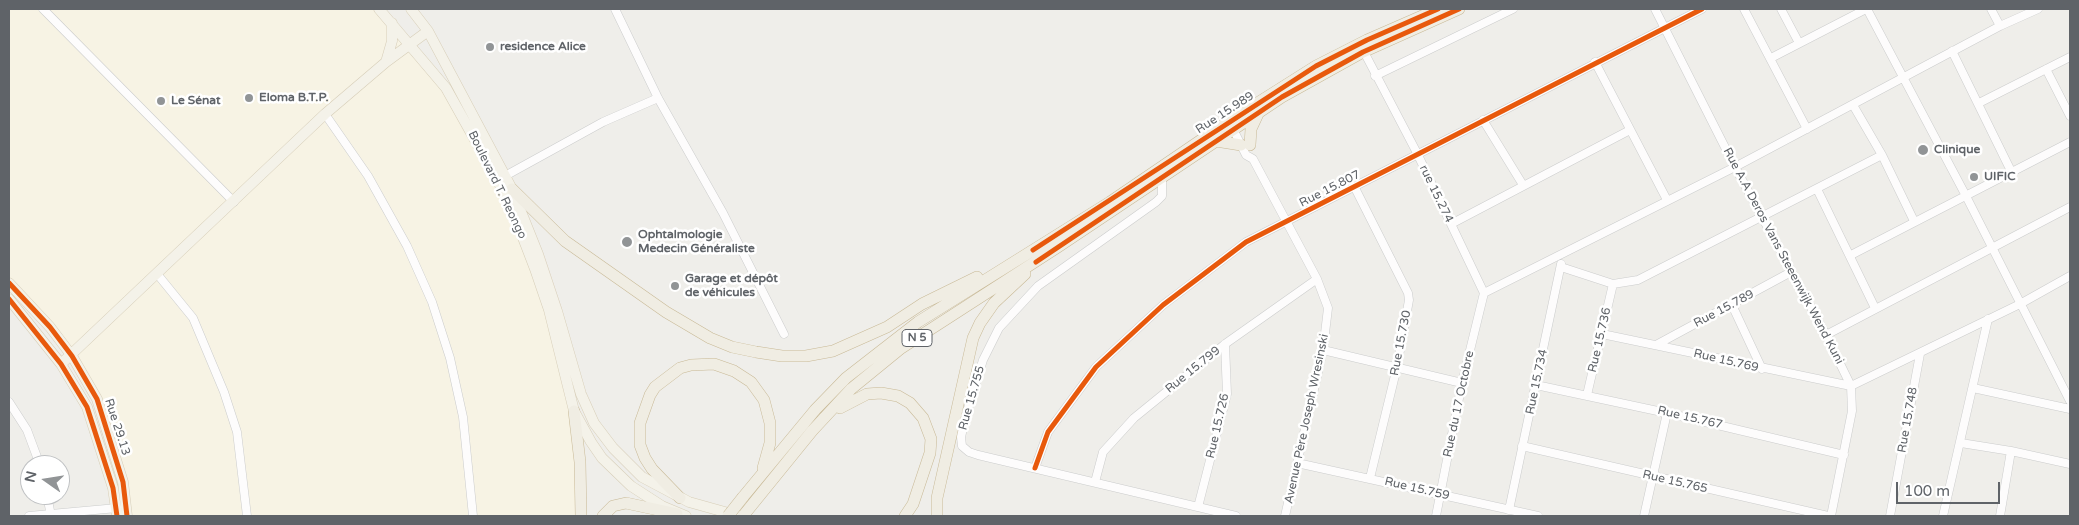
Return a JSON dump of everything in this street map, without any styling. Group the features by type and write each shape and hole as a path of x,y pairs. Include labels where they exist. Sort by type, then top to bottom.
{"highway":[{"name":"Rue 15.989","path":"1034,256 1110,202 1235,123 1316,66 1361,48 1438,9"},
{"name":"N 5","path":"728,516 796,430 853,373 918,322 1034,256 1162,178 1216,141 1235,123 1260,111 1361,48 1459,9"},
{"path":"1216,141 1246,145 1260,111"},
{"path":"512,189 565,241 666,312 710,338 732,347 782,356 806,356 833,351 856,342 887,327 922,304 1034,256"},
{"name":"N 5","path":"743,516 812,431 851,389 900,349 1002,282 1034,256"},
{"path":"937,516 938,498 973,338 980,323 994,303 1034,256"},
{"path":"680,498 652,469 645,458 640,445 640,423 645,403 655,387 680,368 691,365 714,364 734,371 751,382 764,400 770,423 770,443 758,478"},
{"path":"812,431 830,414 866,394 881,393 898,396 910,403 923,418 931,439 930,453 923,479 906,516"},
{"path":"574,411 580,462 581,516"},
{"path":"602,516 614,506 626,503 681,515"}],"main road":[{"name":"Boulevard T. Reongo","path":"379,9 392,22 457,104 515,217 549,310 574,411 591,442 602,458 631,486 681,515"},
{"name":"Boulevard T. Reongo","path":"414,11 428,31 512,189 558,311 581,394 594,423 625,463 642,477 680,498 739,516"},
{"path":"386,62 392,41 392,22"},
{"path":"62,364 158,275 325,114 386,62 428,31"},
{"name":"Rue 29.13","path":"9,283 50,327 72,356 94,392 123,482 127,516"},
{"path":"10,301 62,364 87,407 108,468 117,512"}],"street":[{"path":"42,9 234,202"},
{"path":"615,9 658,98 723,213 784,334"},
{"path":"1375,76 1513,9"},
{"name":"Rue A.A Deros Vans Steeenwijk Wend Kuni","path":"1655,9 1735,168 1851,386 1852,411 1830,516"},
{"name":"Rue 15.807","path":"1035,468 1048,432 1096,367 1163,305 1246,242 1355,188 1417,153 1702,9"},
{"path":"1744,9 1808,129"},
{"path":"1781,9 1798,44"},
{"path":"1771,58 1866,9 1966,196 2070,401"},
{"path":"1991,9 2000,26"},
{"path":"1484,292 1735,168 2000,26 2038,9"},
{"name":"rue 15.274","path":"1361,48 1417,153 1484,292"},
{"path":"1952,52 1979,103 2011,171"},
{"path":"1979,103 2070,57"},
{"path":"1595,62 1667,200"},
{"path":"2046,69 2070,116"},
{"path":"505,176 603,122 658,98"},
{"path":"1853,105 1882,155 1914,221"},
{"path":"325,114 368,176 407,246 432,302 450,358 463,417 473,516"},
{"path":"1483,120 1523,185"},
{"name":"Avenue Père Joseph Wresinski","path":"1235,123 1246,145 1246,155 1253,159 1317,279 1328,308 1323,350 1285,516"},
{"path":"1451,224 1630,130"},
{"path":"1851,255 2070,142"},
{"path":"1561,267 1614,284 1638,280 1882,155"},
{"name":"Rue 15.755","path":"1162,178 1162,196 1156,202 1038,286 999,328 983,360 966,415 961,437 962,446 969,452 978,455 1236,516"},
{"name":"Rue 15.730","path":"1355,188 1408,293 1408,307 1398,367 1370,478"},
{"path":"1817,189 1851,255 1875,308"},
{"path":"1826,336 1875,308 1992,250 2070,207"},
{"name":"Rue 15.734","path":"1509,510 1561,267 1562,254"},
{"name":"Rue 15.789","path":"1656,345 1791,272"},
{"path":"158,275 193,318 224,392 237,432 247,516"},
{"path":"1851,386 2020,304 2070,276"},
{"name":"Rue 15.799","path":"1095,482 1103,452 1134,418 1225,344 1317,279"},
{"name":"Rue 15.736","path":"1587,395 1614,284"},
{"name":"Rue du 17 Octobre","path":"1436,516 1462,383 1484,292"},
{"path":"1732,305 1762,369"},
{"path":"1943,516 1988,319"},
{"name":"Rue 15.769","path":"1602,334 1762,369 1851,386"},
{"name":"Rue 15.726","path":"1198,507 1227,394 1225,344"},
{"path":"1323,350 1462,383"},
{"name":"Rue 15.748","path":"1890,516 1920,354"},
{"name":"Rue 15.767","path":"1536,385 1667,412 1844,455"},
{"path":"1973,388 2070,409"},
{"path":"9,402 28,430 37,455"},
{"path":"1644,516 1667,412"},
{"path":"1961,443 2011,451 2070,464"},
{"name":"Rue 15.765","path":"1522,446 1830,516"},
{"path":"2000,516 2011,451"},
{"name":"Rue 15.759","path":"1297,463 1538,516"},
{"path":"29,516 117,512"}],"shaded area":[{"path":"9,9 379,9 436,75 515,217 567,382 580,516 127,516 97,399 72,356 9,284"}],"cycle path":[{"path":"1033,250 1316,66 1367,40 1438,9"},
{"path":"1036,262 1282,97 1363,52 1459,9"},
{"path":"1035,468 1048,432 1096,367 1163,305 1246,242 1702,9"},
{"path":"9,283 50,327 72,356 97,399 123,482 127,516"},
{"path":"9,299 61,364 87,407 113,488 117,516"}],"place":[{"name":"residence Alice","path":"490,47"},
{"name":"Eloma B.T.P.","path":"249,98"},
{"name":"Le Sénat","path":"161,101"},
{"name":"Clinique","path":"1923,150"},
{"name":"UIFIC","path":"1974,177"},
{"name":"Ophtalmologie Medecin Généraliste","path":"627,242"},
{"name":"Garage et dépôt de véhicules","path":"675,286"}]}
